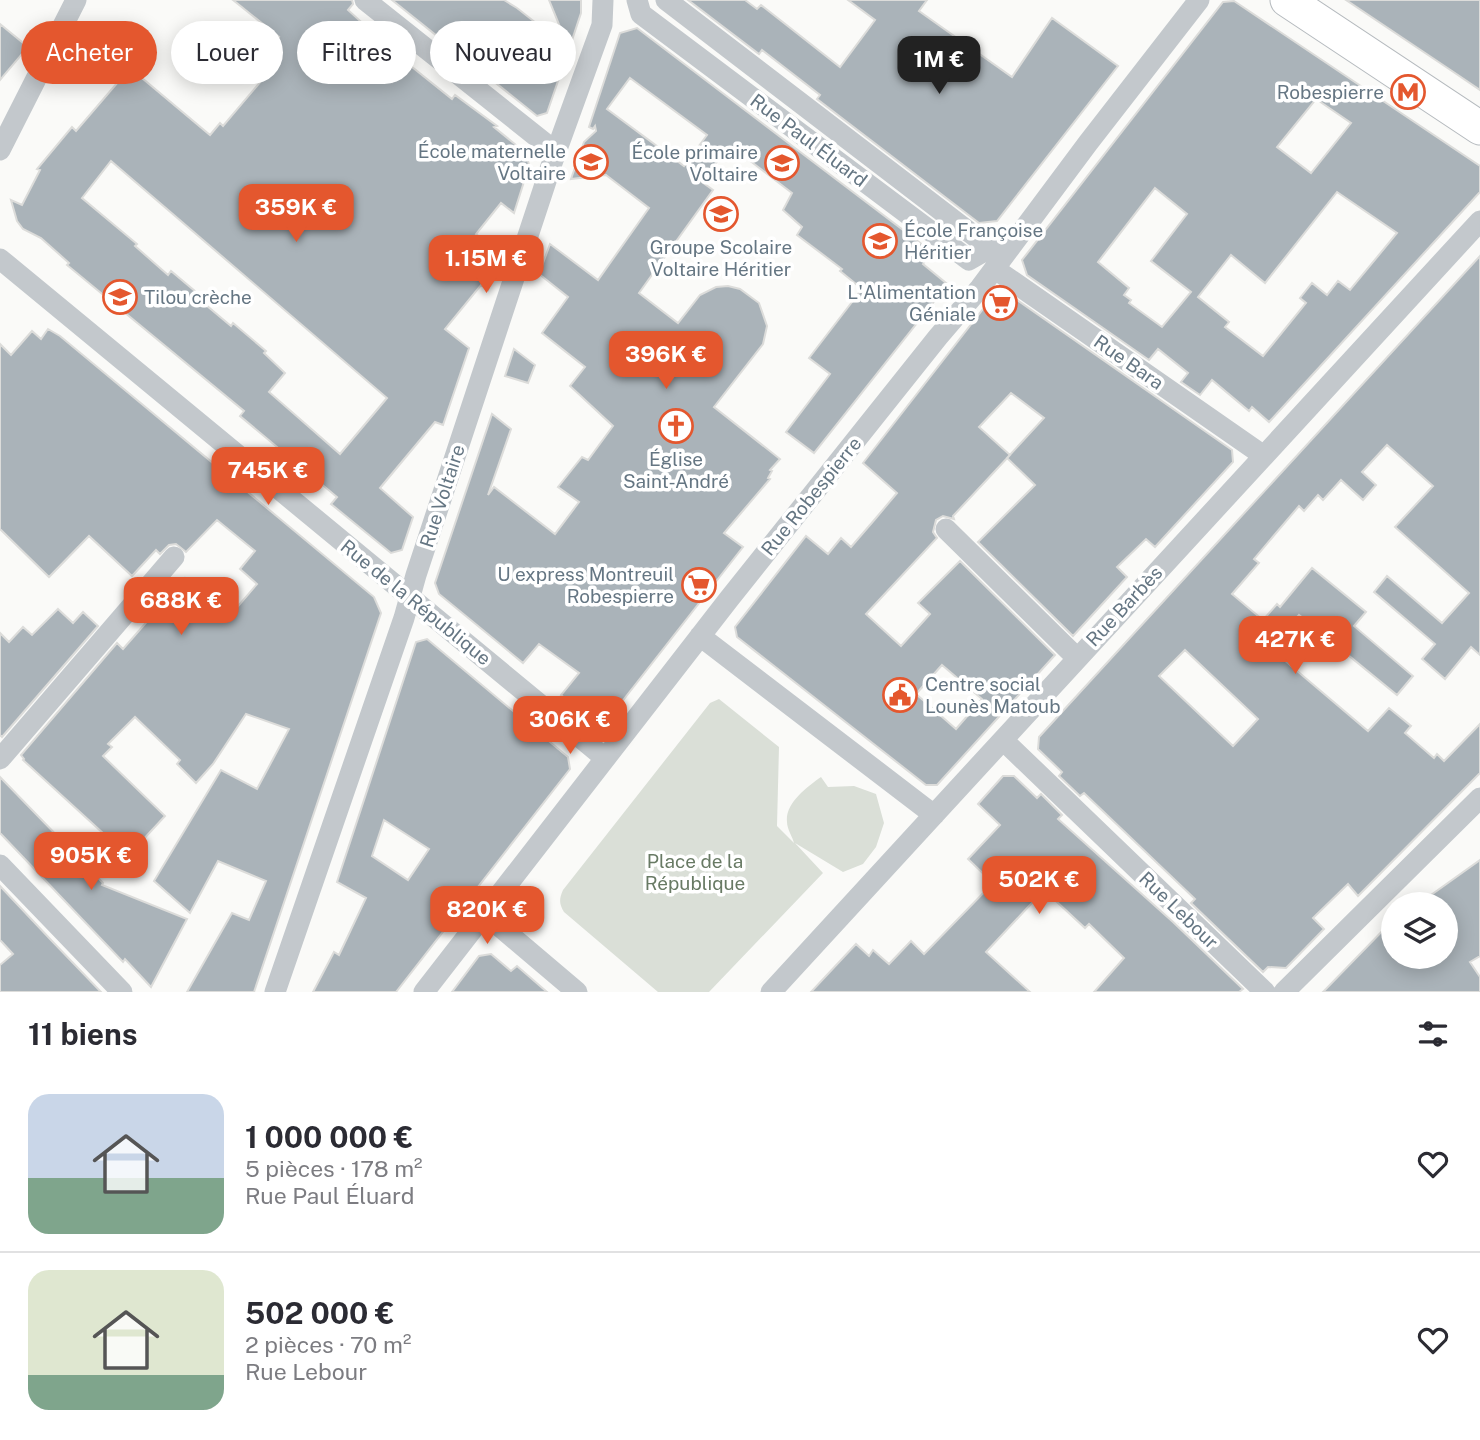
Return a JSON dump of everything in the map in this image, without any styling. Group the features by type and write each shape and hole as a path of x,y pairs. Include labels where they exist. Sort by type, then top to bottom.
{"main road":[{"path":"1287,0 1480,128"}],"street":[{"path":"0,150 76,0"},
{"path":"365,0 556,152"},
{"name":"Rue Paul Éluard","path":"637,0 641,14 970,260 996,258"},
{"name":"Rue Paul Éluard","path":"666,0 996,258"},
{"name":"Rue Robespierre","path":"424,992 1199,0"},
{"name":"Rue Voltaire","path":"275,992 601,25 604,1"},
{"name":"Rue Barbès","path":"771,992 1076,657 1480,221"},
{"name":"Rue Bara","path":"996,258 1264,456"},
{"name":"Rue de la République","path":"0,259 605,758"},
{"path":"946,529 1076,657"},
{"path":"0,760 174,557"},
{"path":"700,636 934,815"},
{"name":"Rue Lebour","path":"1003,740 1265,992"},
{"path":"1284,992 1480,797"},
{"path":"0,865 122,992"},
{"path":"485,914 577,992"}],"green space":[{"name":"Place de la République","path":"719,699 779,747 777,826 794,843 787,825 787,815 798,796 821,777 828,787 854,786 876,794 884,823 876,847 863,864 843,872 795,843 823,873 709,992 658,992 564,912 560,904 561,896 710,703"}],"building":[{"path":"233,0 352,0 353,4 348,10 360,21 297,21 297,84 416,84 416,70 430,84 452,99 455,95 497,126 494,127 527,154 529,166 514,213 501,203 476,234 500,254 488,290 481,285 445,329 469,348 443,425 435,422 380,488 413,517 402,550 391,553 331,504 337,497 240,416 244,411 67,265 69,263 41,238 23,229 17,221 11,200 22,205 40,170 37,169 72,127 76,131 116,84 149,84 210,135 220,123 223,126 259,84 283,84 283,21 259,21","holes":["111,161 387,398 340,454 269,392 285,373 264,353 266,351 200,300 202,297 171,271 168,275 135,246 137,244 82,198"]},
{"path":"392,0 504,0 533,21 430,21 430,30"},
{"path":"549,0 581,0 581,13 576,28 576,21 558,21"},
{"path":"688,0 745,0 757,9 761,5 840,67 875,20 848,0 927,0 919,11 1012,77 1052,18 1118,66 997,221 979,223 817,99 820,95 762,50 759,54"},
{"path":"1346,0 1480,0 1480,90 1449,69"},
{"path":"1234,1 1480,166 1480,192 1269,422 1252,407 1249,411 1212,380 1200,395 1181,382 1188,373 1158,349 1149,360 1027,275 1022,260 1223,2","holes":["1316,99 1351,123 1311,173 1277,147","1155,188 1187,214 1151,261 1191,292 1162,327 1129,303 1131,300 1124,295 1129,288 1098,262","1337,192 1397,233 1350,290 1338,281 1327,295 1312,283 1300,298 1306,303 1263,356 1225,327 1229,322 1198,297 1231,255 1265,283"]},
{"path":"0,24 21,41 21,55 0,80"},
{"path":"637,28 932,252 923,264 946,283 814,453 786,432 830,374 809,358 862,289 840,271 842,269 797,235 802,227 783,210 792,193 732,147 725,151 702,182 713,190 639,293 678,323 700,295 716,287 740,289 759,303 767,326 763,344 714,407 780,459 770,470 770,479 724,533 743,547 606,722 595,723 561,695 579,673 539,644 523,663 439,594 435,583 492,414 511,429 488,495 494,487 555,534 579,502 558,487 582,457 588,460 613,426 570,386 585,367 542,333 568,297 539,274 550,244 598,280 649,208 606,175 571,179 584,142 596,131 595,126 593,129 589,127 620,33","holes":["630,78 707,135 684,166 607,109"]},
{"path":"497,84 557,84 547,113 537,116"},
{"path":"1480,256 1480,655 1471,647 1445,679 1422,659 1435,644 1374,592 1387,576 1442,623 1469,593 1395,527 1433,486 1387,445 1362,472 1376,485 1363,500 1341,480 1323,500 1318,495 1304,511 1299,506 1254,559 1259,563 1232,594 1263,620 1277,604 1280,607 1312,568 1366,612 1354,626 1413,676 1397,695 1299,615 1270,648 1368,731 1389,708 1411,726 1405,733 1434,758 1437,754 1444,761 1480,724 1480,773 1358,896 1348,884 1313,918 1324,929 1286,968 1268,967 1263,972 1191,903 1195,899 1084,793 1080,796 1059,776 1062,772 1038,749 1039,737","holes":["1185,650 1258,719 1233,746 1159,676"]},
{"path":"1007,293 1232,450 1233,462 1155,547 1146,539 1117,567 1127,577 1073,636 978,542 1035,485 1007,458 953,516 954,519 943,516 936,520 933,532 937,538 866,614 901,646 930,614 918,603 960,561 1055,655 937,785 926,785 737,637 735,627 806,536 828,554 841,538 851,547 897,493 863,463 994,295","holes":["1011,393 1044,418 1010,455 979,427","942,665 982,699 956,729 916,694"]},
{"path":"48,329 60,336 374,597 381,613 254,992 187,992 232,913 249,920 266,881 218,861 190,913 154,881 221,770 257,789 289,729 246,714 213,764 196,783 177,764 180,760 135,717 108,744 112,747 103,756 165,816 128,856 23,760 21,755 117,643 123,649 185,578 227,619 257,584 240,569 255,551 217,520 186,552 176,544 169,545 160,554 156,550 132,576 89,536 49,577 0,529 0,344 11,355 32,331 41,339"},
{"path":"514,349 535,365 528,383 505,376"},
{"path":"58,609 73,623 83,612 98,626 2,737 0,633 9,642 23,627 32,635"},
{"path":"427,639 568,757 570,769 396,992 313,992 334,952 339,955 366,898 337,882 416,642","holes":["384,820 429,849 408,880 372,856"]},
{"path":"1003,776 1014,776 1037,798 1041,794 1062,815 1058,819 1243,989 1239,992 1094,992 1124,958 1089,924 1085,928 1044,890 986,952 1030,992 811,992 856,944 869,956 873,950 889,964 911,941 924,954 993,883 968,859 1000,825 978,804"},
{"path":"0,777 103,883 102,885 187,919 151,987 125,959 123,962 0,833"},
{"path":"1480,860 1480,956 1470,962 1480,977 1480,992 1323,992 1381,932 1381,969 1458,969 1458,892 1435,892"},
{"path":"0,886 101,992 0,992 0,965 13,954 0,940"},
{"path":"491,954 511,971 517,966 547,992 452,992 479,956"}],"place":[{"name":"Robespierre","path":"1408,92"},
{"name":"École maternelle Voltaire","path":"591,162"},
{"name":"École primaire Voltaire","path":"782,163"},
{"name":"Groupe Scolaire Voltaire Héritier","path":"721,214"},
{"name":"École Françoise Héritier","path":"880,241"},
{"name":"Tilou crèche","path":"120,297"},
{"name":"L'Alimentation Géniale","path":"1000,303"},
{"name":"Église Saint-André","path":"676,426"},
{"name":"U express Montreuil Robespierre","path":"699,585"},
{"name":"Centre social Lounès Matoub","path":"900,695"}]}
